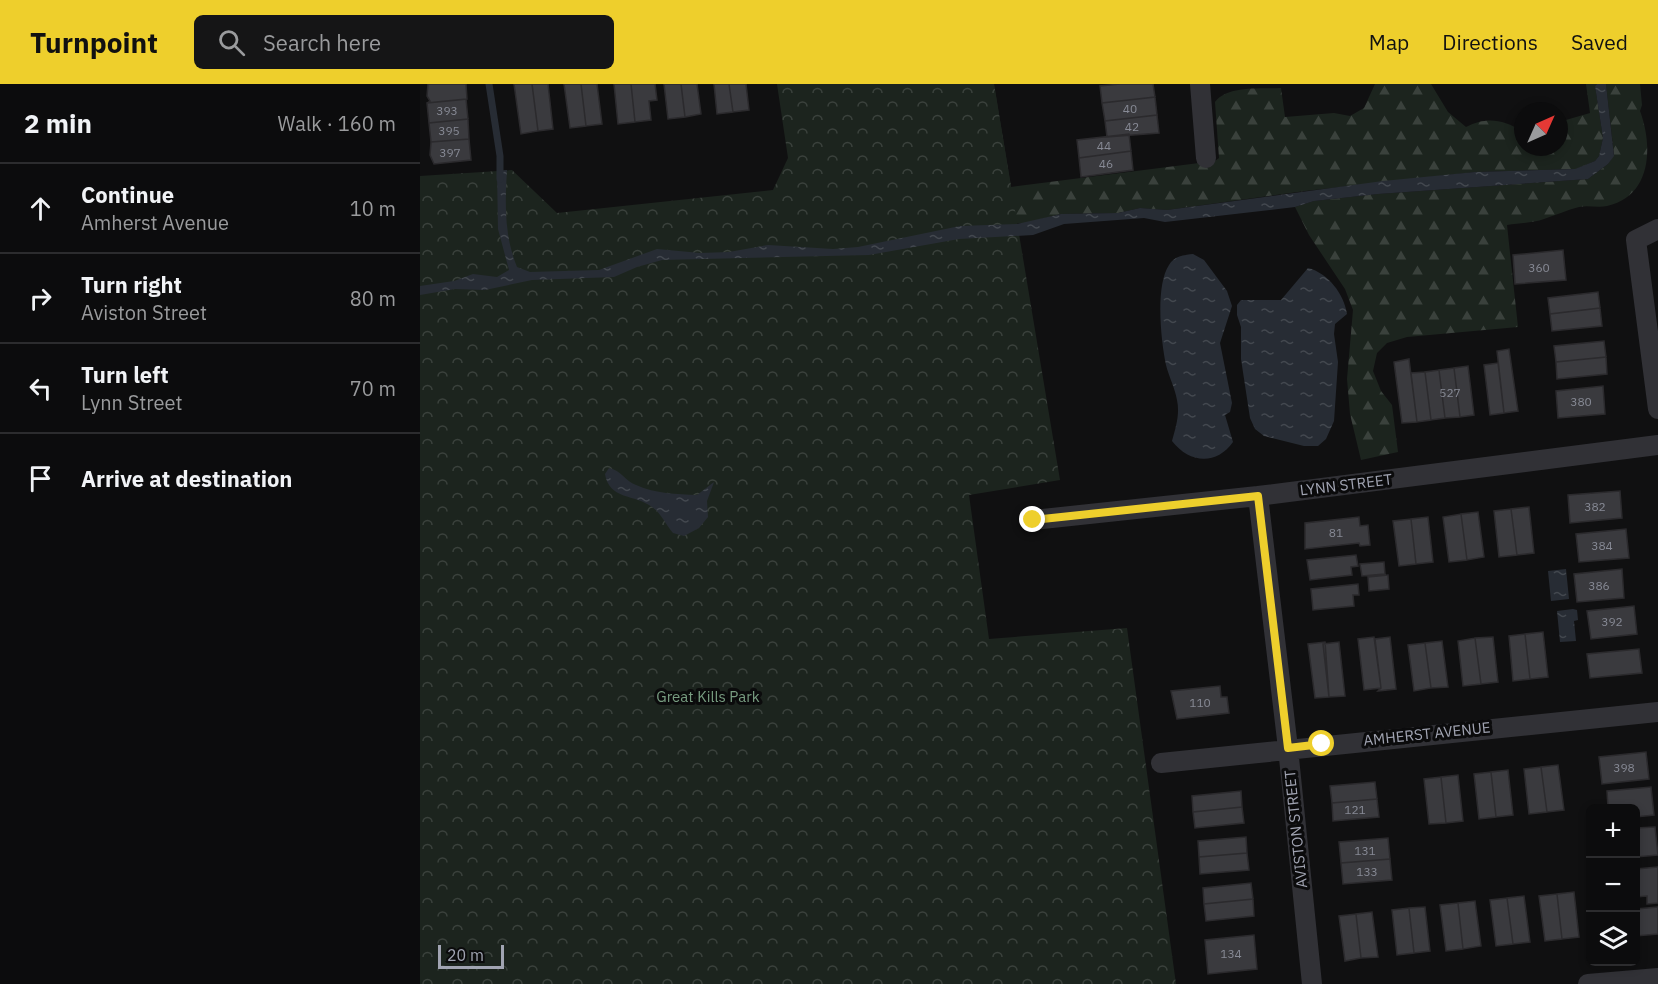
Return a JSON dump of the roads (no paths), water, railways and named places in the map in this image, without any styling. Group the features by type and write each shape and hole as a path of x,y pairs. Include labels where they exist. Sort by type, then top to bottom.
{"street":[{"path":"1200,84 1206,158"},
{"path":"1658,229 1636,240 1658,409"},
{"name":"LYNN STREET","path":"1033,520 1258,496 1658,445"},
{"name":"AVISTON STREET","path":"1258,496 1288,748 1312,984"},
{"name":"AMHERST AVENUE","path":"1161,763 1288,748 1658,712"},
{"path":"1588,984 1658,978"}],"water":[{"path":"1606,84 1614,156 1608,164 1588,179 1378,194 1314,201 1295,207 1165,222 1144,218 1064,224 1033,235 959,239 869,255 662,260 614,277 532,280 485,290 455,289 420,295 420,286 454,281 473,274 497,277 509,270 498,229 497,171 507,170 508,231 517,267 530,272 599,270 657,249 700,253 729,252 768,245 833,249 858,247 960,226 1017,224 1061,214 1118,213 1140,208 1167,210 1383,181 1475,172 1575,169 1595,161 1599,156 1603,138 1595,86"},
{"path":"1193,254 1204,260 1227,291 1232,306 1220,343 1232,403 1230,412 1225,415 1233,442 1219,455 1202,459 1186,454 1172,441 1178,405 1166,365 1160,314 1162,286 1169,265 1176,258"},
{"path":"1308,268 1322,274 1334,285 1347,314 1335,324 1338,362 1334,421 1326,439 1318,446 1304,446 1264,436 1255,429 1250,418 1241,359 1241,327 1237,315 1237,305 1241,300 1281,300"},
{"path":"609,468 636,485 666,493 697,495 714,482 707,501 708,517 699,528 684,536 673,533 652,507 612,488 605,474"},
{"path":"1566,569 1569,599 1551,601 1548,571"},
{"path":"1577,610 1578,620 1574,621 1576,641 1560,642 1557,611"}],"waterway":[{"path":"489,84 500,156 500,179"}],"park label":[{"name":"Great Kills Park","path":"708,697"}]}
